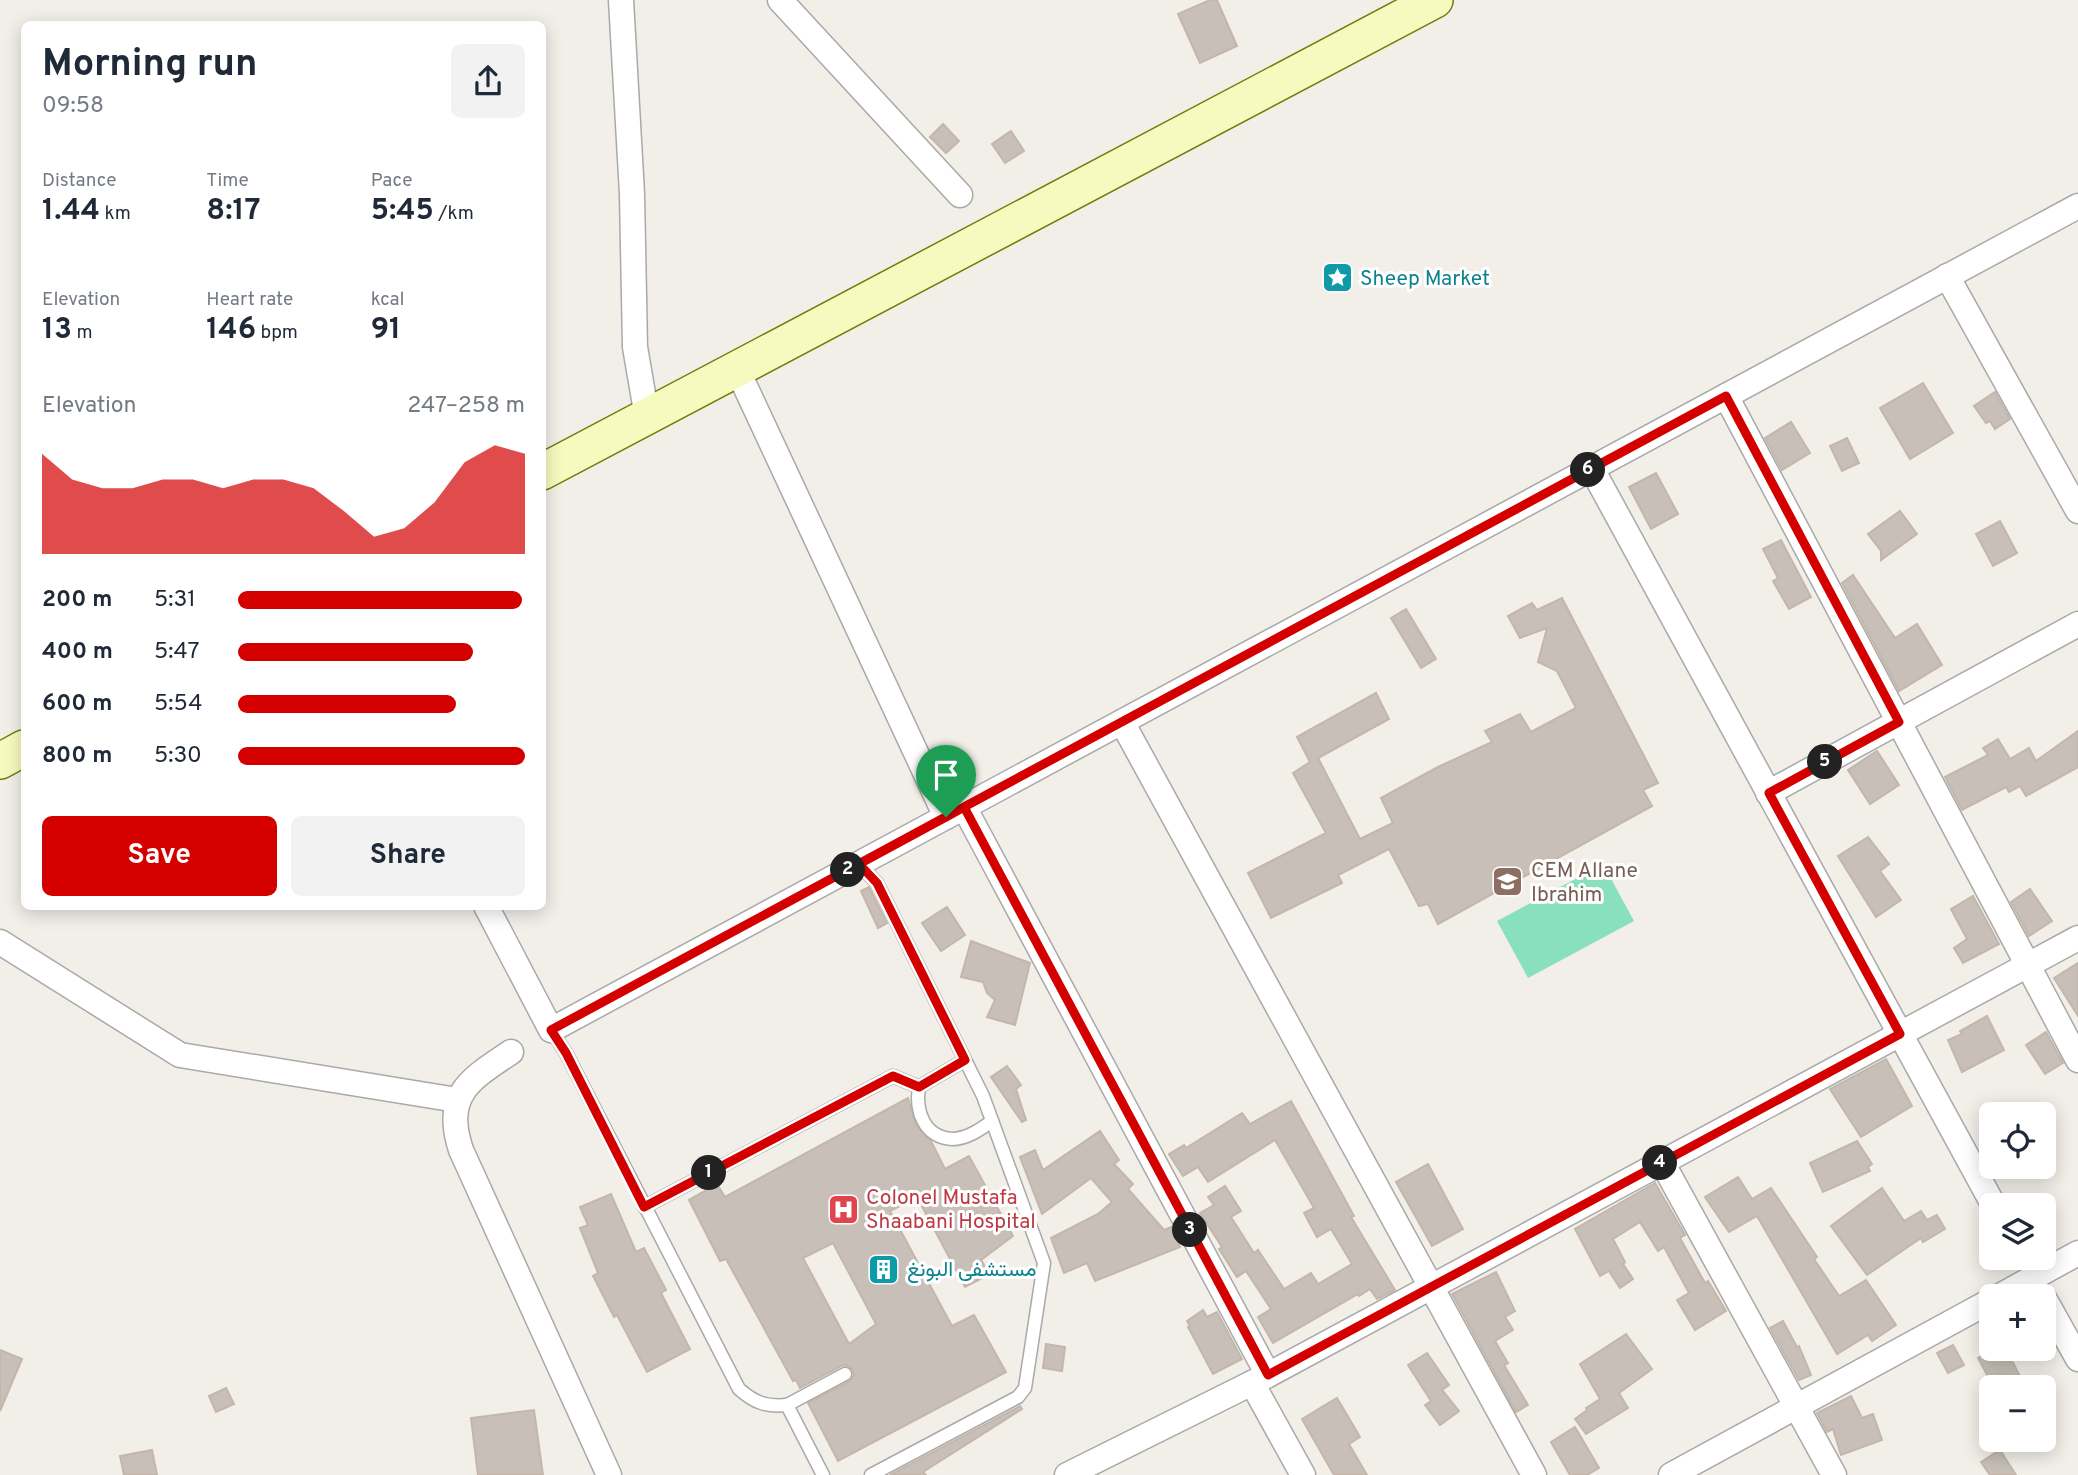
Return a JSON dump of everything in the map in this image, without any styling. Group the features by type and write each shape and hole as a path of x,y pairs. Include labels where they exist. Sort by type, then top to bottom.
{"main road":[{"path":"546,470 1434,0"},
{"path":"0,761 21,750"}],"street":[{"path":"621,0 632,194 635,347 646,417"},
{"path":"780,0 960,195"},
{"path":"488,910 551,1030 2078,206"},
{"path":"1947,276 2078,511"},
{"path":"737,369 955,812 1260,1379 1303,1475"},
{"path":"1726,396 2078,1060"},
{"path":"1592,468 1987,1193"},
{"path":"1769,793 2078,624"},
{"path":"1122,722 1534,1475"},
{"path":"1067,1475 1260,1379 2078,938"},
{"path":"0,942 180,1055 457,1100"},
{"path":"511,1052 471,1081 457,1100 455,1132 608,1475"},
{"path":"1662,1162 1833,1475"},
{"path":"2078,1253 2036,1283 2078,1359"},
{"path":"1671,1475 1979,1307"}],"lane":[{"path":"859,864 877,883 965,1060 992,1121 1044,1264 1025,1388 1017,1397 871,1475"},
{"path":"551,1030 566,1053 740,1389 751,1400 767,1406 787,1405 845,1374"},
{"path":"919,1087 965,1060"},
{"path":"644,1207 893,1076 919,1087"},
{"path":"919,1087 917,1100 921,1119 935,1134 954,1139 974,1133 992,1121"},
{"path":"787,1405 823,1475"}],"green space":[{"path":"1603,864 1634,921 1528,978 1497,921"}],"building":[{"path":"1210,0 1217,0 1237,46 1200,63 1178,14"},
{"path":"943,124 959,141 946,153 930,137"},
{"path":"1011,131 1024,151 1005,163 992,144"},
{"path":"1923,383 1953,433 1910,459 1880,408"},
{"path":"1995,392 2010,419 1995,429 1990,421 1986,423 1974,406"},
{"path":"1791,422 1810,453 1782,470 1765,438"},
{"path":"1847,438 1859,463 1842,471 1830,446"},
{"path":"1656,473 1678,514 1651,529 1629,487"},
{"path":"1900,511 1917,534 1881,560 1881,551 1868,534"},
{"path":"2000,521 2017,553 1993,566 1976,534"},
{"path":"1781,540 1811,597 1789,609 1773,581 1778,578 1763,549"},
{"path":"1853,575 1895,638 1917,624 1942,665 1899,691 1842,583"},
{"path":"1562,598 1658,783 1643,790 1652,806 1438,924 1428,904 1419,906 1389,849 1338,875 1342,883 1271,918 1248,873 1326,833 1293,773 1310,762 1297,737 1376,693 1389,719 1318,758 1360,839 1393,823 1381,798 1492,742 1485,731 1520,714 1531,732 1576,708 1557,671 1538,662 1547,628 1520,638 1508,616 1532,603 1537,610"},
{"path":"1406,609 1436,659 1421,668 1391,618"},
{"path":"2078,731 2078,767 2026,796 2020,786 2009,792 2006,787 1962,810 1945,777 1988,755 1983,748 1998,739 2010,759 2029,748 2036,761"},
{"path":"1877,751 1899,785 1870,804 1848,770"},
{"path":"1868,837 1889,864 1880,871 1901,900 1876,917 1838,856"},
{"path":"869,887 887,923 878,928 861,891"},
{"path":"2030,889 2052,921 2029,936 2011,902"},
{"path":"1973,896 1999,944 1963,963 1954,948 1967,939 1951,909"},
{"path":"947,907 965,935 941,951 922,923"},
{"path":"971,941 1030,963 1015,1025 987,1017 995,1000 987,993 983,982 961,977"},
{"path":"2078,963 2078,1016 2054,978"},
{"path":"1987,1016 2004,1050 1962,1072 1948,1040 1962,1034 1960,1031"},
{"path":"2046,1032 2063,1063 2045,1074 2026,1045"},
{"path":"1886,1059 1912,1106 1861,1137 1830,1089"},
{"path":"1007,1066 1021,1085 1016,1089 1026,1120 1022,1122 991,1077"},
{"path":"908,1098 916,1125 931,1141 945,1169 969,1156 1013,1236 981,1260 990,1274 965,1287 917,1197 890,1211 952,1326 974,1315 1006,1372 838,1461 808,1403 850,1381 854,1375 852,1369 846,1365 841,1366 800,1388 796,1380 793,1381 726,1259 720,1261 689,1200 717,1184 725,1197","holes":["833,1243 876,1324 849,1344 803,1258"]},
{"path":"1291,1101 1354,1216 1351,1217 1395,1290 1377,1299 1370,1289 1359,1296 1358,1294 1273,1343 1258,1317 1271,1309 1246,1271 1237,1277 1200,1213 1214,1205 1208,1197 1225,1186 1241,1211 1231,1217 1254,1253 1258,1250 1284,1289 1311,1273 1318,1284 1352,1264 1331,1229 1317,1237 1304,1213 1314,1208 1275,1140 1208,1182 1198,1167 1183,1176 1169,1154 1184,1145 1186,1148 1242,1113 1250,1124"},
{"path":"1100,1131 1119,1160 1114,1164 1133,1184 1128,1189 1164,1230 1171,1227 1180,1247 1095,1281 1087,1263 1064,1273 1051,1238 1098,1214 1112,1202 1091,1178 1042,1214 1020,1157 1035,1150 1043,1170"},
{"path":"1857,1141 1872,1164 1868,1167 1870,1171 1823,1192 1810,1163"},
{"path":"1428,1164 1463,1229 1432,1246 1396,1182"},
{"path":"1738,1177 1752,1199 1771,1188 1817,1257 1814,1259 1839,1296 1866,1280 1896,1325 1872,1341 1868,1335 1837,1354 1757,1216 1729,1232 1705,1197"},
{"path":"1655,1183 1685,1235 1680,1238 1705,1283 1708,1281 1726,1311 1695,1330 1677,1300 1689,1293 1664,1247 1658,1251 1640,1222 1613,1239 1625,1262 1623,1264 1633,1279 1620,1288 1609,1271 1600,1276 1575,1229"},
{"path":"1882,1188 1904,1221 1921,1211 1927,1220 1937,1215 1945,1229 1923,1242 1921,1238 1867,1275 1831,1226"},
{"path":"611,1194 636,1252 644,1248 666,1290 661,1293 690,1349 647,1372 593,1276 598,1273 580,1228 588,1225 580,1207"},
{"path":"1496,1272 1515,1311 1505,1317 1513,1330 1495,1341 1508,1363 1504,1365 1528,1405 1516,1412 1452,1294"},
{"path":"1203,1310 1207,1317 1217,1312 1242,1359 1213,1374 1187,1321"},
{"path":"1783,1321 1797,1347 1799,1346 1811,1375 1799,1380 1770,1328"},
{"path":"1626,1334 1652,1369 1619,1393 1628,1408 1586,1434 1575,1419 1600,1399 1580,1364"},
{"path":"1046,1344 1065,1347 1062,1371 1043,1368"},
{"path":"1953,1345 1964,1365 1948,1373 1937,1353"},
{"path":"0,1350 22,1359 0,1411"},
{"path":"1427,1353 1449,1385 1442,1390 1459,1411 1440,1425 1425,1405 1431,1401 1408,1365"},
{"path":"1980,1361 2012,1361 2019,1375 1987,1375"},
{"path":"226,1388 234,1404 216,1412 209,1396"},
{"path":"1851,1396 1862,1418 1873,1414 1882,1440 1841,1455 1833,1429 1827,1432 1817,1413"},
{"path":"1337,1398 1360,1437 1349,1444 1367,1475 1334,1475 1302,1419"},
{"path":"1020,1406 1022,1409 923,1472 926,1475 890,1475"},
{"path":"534,1410 543,1475 478,1475 471,1418"},
{"path":"1575,1427 1599,1468 1587,1475 1570,1475 1551,1442"},
{"path":"152,1450 157,1475 124,1475 120,1456"},
{"path":"2001,1452 2016,1475 1990,1475 1981,1462"}],"place":[{"name":"Sheep Market","path":"1337,278"},
{"name":"CEM Allane Ibrahim","path":"1508,882"},
{"name":"Colonel Mustafa Shaabani Hospital","path":"843,1209"},
{"name":"مستشفى البونغ","path":"884,1269"}],"route":[{"path":"946,817 859,864 877,883 965,1060 919,1087 893,1076 644,1207 566,1053 551,1030 964,807 1268,1375 1900,1034 1769,793 1899,722 1726,396 964,807 946,817"}]}
